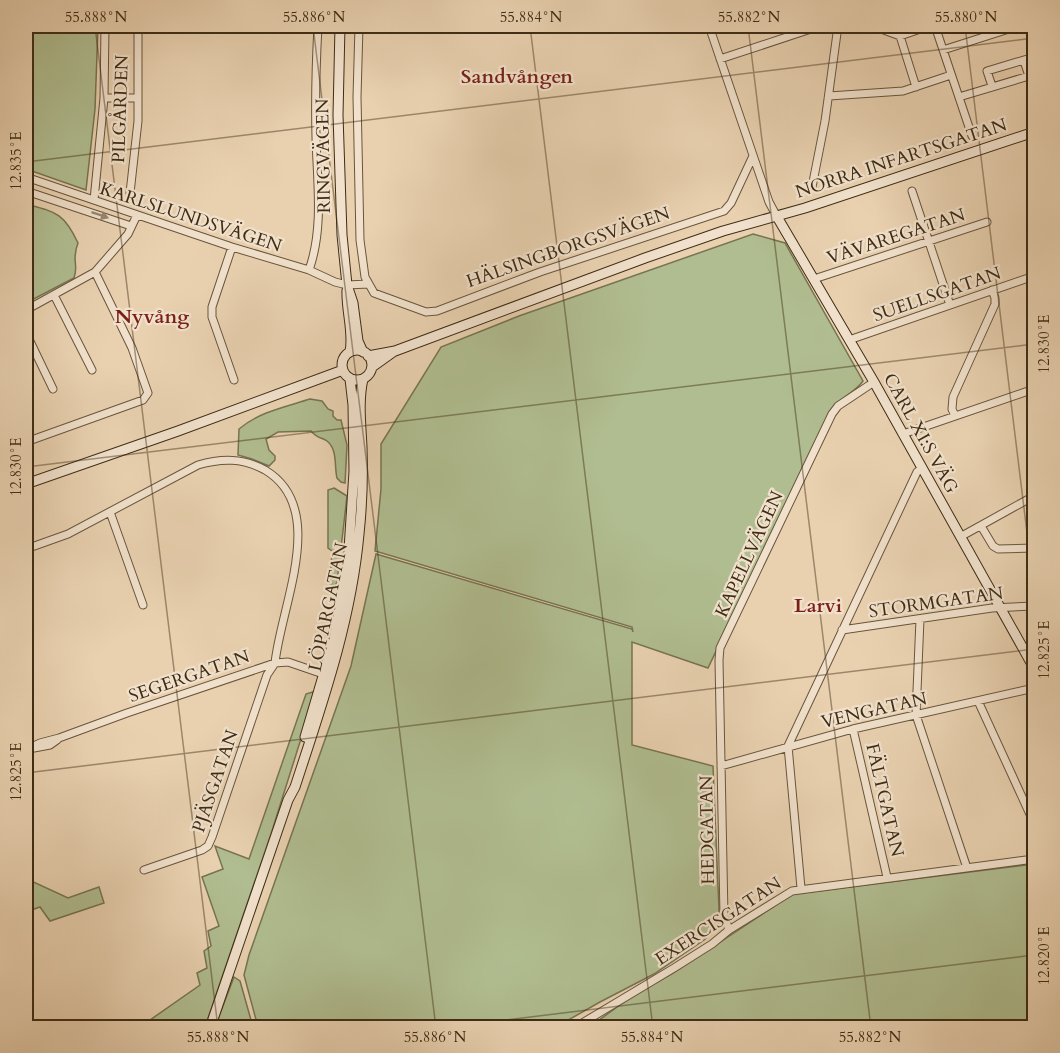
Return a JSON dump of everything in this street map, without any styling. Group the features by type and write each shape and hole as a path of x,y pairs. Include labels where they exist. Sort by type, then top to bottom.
{"street":[{"path":"94,200 104,98 105,26"},
{"name":"PILGÅRDEN","path":"130,193 136,151 138,26"},
{"name":"RINGVÄGEN","path":"309,270 314,252 318,209 316,136 318,26"},
{"name":"RINGVÄGEN","path":"340,26 339,155 350,352"},
{"name":"RINGVÄGEN","path":"359,26 358,192 363,266 368,284"},
{"path":"709,26 769,202 776,215"},
{"path":"720,58 820,26"},
{"path":"812,187 829,96 838,26"},
{"path":"873,26 900,36 929,26"},
{"path":"935,26 972,136"},
{"path":"943,50 1018,26"},
{"path":"900,36 916,87"},
{"path":"992,86 987,71 1035,57"},
{"path":"959,97 1029,76 1024,61"},
{"path":"829,96 903,91 951,75"},
{"path":"104,98 138,98"},
{"name":"NORRA INFARTSGATAN","path":"776,215 1035,132"},
{"name":"HÄLSINGBORGSVÄGEN","path":"368,284 374,293 426,312 437,311 540,272 724,211 731,203 753,156"},
{"name":"KARLSLUNDSVÄGEN","path":"26,177 232,247 309,270 347,285"},
{"name":"KARLSLUNDSVÄGEN","path":"26,191 131,226"},
{"path":"912,191 950,305"},
{"path":"68,205 72,193"},
{"path":"26,310 95,272 116,249 137,215"},
{"name":"HÄLSINGBORGSVÄGEN","path":"372,367 395,351 623,266 776,215"},
{"name":"CARL XI:S VÄG","path":"776,215 874,382 1035,668"},
{"name":"VÄVAREGATAN","path":"814,279 987,222"},
{"path":"232,247 212,307 212,317 234,380"},
{"path":"26,442 143,400 148,393 132,348 95,272"},
{"name":"SUELLSGATAN","path":"849,340 1035,276"},
{"path":"347,285 368,284"},
{"name":"RINGVÄGEN","path":"347,285 353,303 358,342 365,354"},
{"path":"955,416 952,409 953,397 994,304 995,298 992,290"},
{"path":"54,295 92,370"},
{"path":"26,333 53,389"},
{"path":"356,350 365,354 372,367 369,374 363,379 350,379 343,370 343,361 350,352 356,350"},
{"name":"HÄLSINGBORGSVÄGEN","path":"365,354 395,351"},
{"path":"26,484 343,370"},
{"name":"LÖPARGATAN","path":"327,675 348,565 354,471 353,405 350,379"},
{"name":"LÖPARGATAN","path":"210,1028 288,800 290,785 349,603 358,544 362,480 360,389 363,379"},
{"name":"KAPELLVÄGEN","path":"721,766 720,648 832,414 838,406 874,382"},
{"path":"903,434 1035,389"},
{"name":"PJÄSGATAN","path":"26,549 68,534 181,474 221,460 244,461 257,466 278,480 293,500 299,527 298,550 276,663 267,675 208,846 144,870"},
{"path":"801,888 788,746 917,472 922,468"},
{"path":"960,537 1035,496"},
{"path":"110,512 143,605"},
{"path":"981,526 993,546 998,549 1035,548"},
{"name":"STORMGATAN","path":"842,630 1000,607 1035,606"},
{"path":"920,620 916,715 967,868"},
{"name":"SEGERGATAN","path":"29,749 50,745 59,738 127,713 276,663 288,662 327,675"},
{"name":"VENGATAN","path":"721,766 853,729 1035,688"},
{"path":"978,700 1035,823"},
{"name":"FÄLTGATAN","path":"853,729 887,877"},
{"name":"HEDGATAN","path":"721,766 724,916 729,930"},
{"name":"EXERCISGATAN","path":"574,1028 684,962 729,930 792,891 1035,858"}],"green space":[{"path":"26,26 98,26 95,109 86,190 26,169"},
{"path":"26,204 58,215 68,225 78,243 74,278 26,303"},
{"path":"753,234 785,243 863,381 829,413 708,668 632,642 632,745 713,766 718,928 654,974 556,1027 258,1027 244,975 249,955 351,666 376,554 632,629 633,632 632,627 375,551 381,489 381,444 441,347 519,316"},
{"path":"310,399 322,401 328,409 333,411 333,416 337,420 341,420 347,445 345,483 337,478 333,449 327,441 311,431 278,432 266,439 269,450 275,456 275,460 269,466 238,455 239,429 264,414"},
{"path":"334,488 347,496 335,585 330,584 332,551 328,548 328,490"},
{"path":"316,691 271,834 205,1027 152,1027 150,1020 200,985 197,973 207,968 204,951 211,946 208,931 219,926 202,877 223,869 215,846 249,859 306,694"},
{"path":"1034,864 1034,1027 588,1028 631,997 673,973 793,894"},
{"path":"26,873 29,880 68,898 99,887 104,903 50,921 40,907 26,912"},
{"path":"234,977 240,981 253,1027 215,1027"}],"district":[{"name":"Sandvången","path":"517,76"},
{"name":"Nyvång","path":"152,316"},
{"name":"Larvi","path":"818,605"}]}
